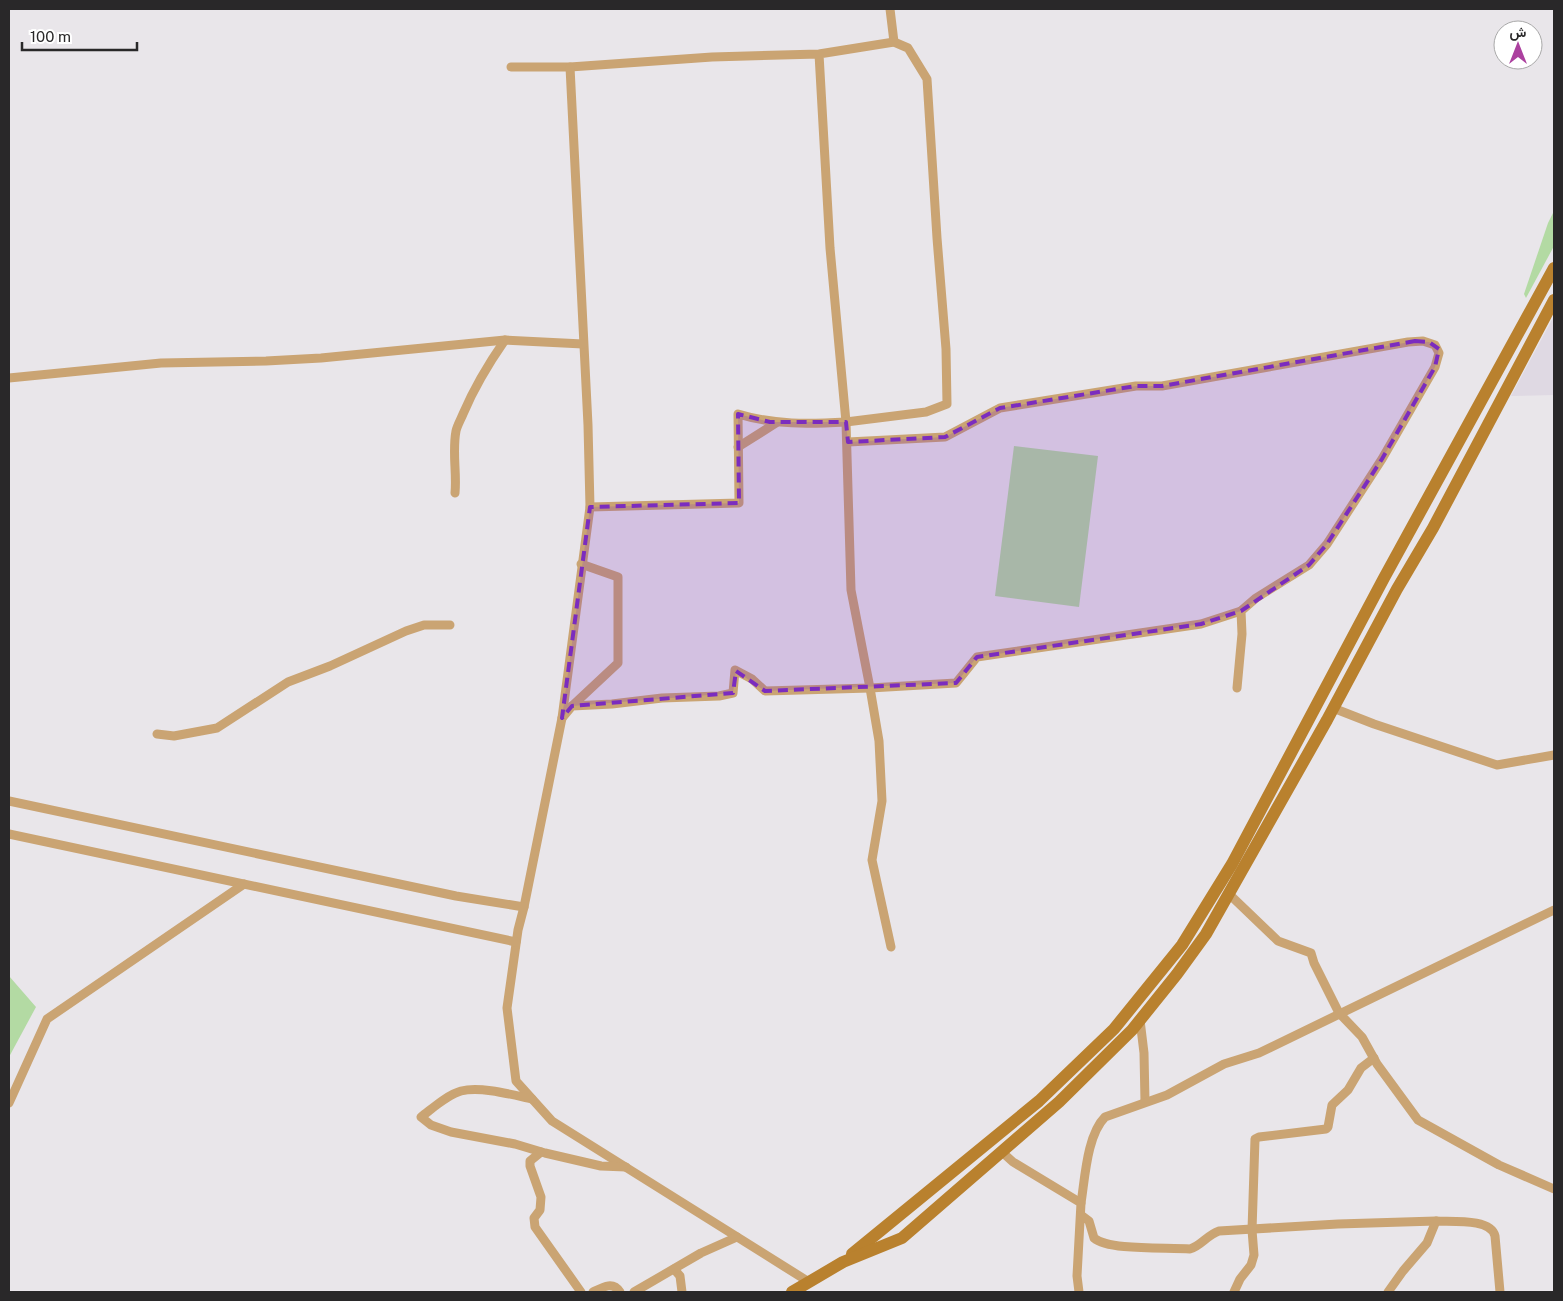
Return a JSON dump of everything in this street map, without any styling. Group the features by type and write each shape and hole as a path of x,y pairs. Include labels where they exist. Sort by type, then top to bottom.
{"main road":[{"path":"792,1292 842,1262 1039,1101 1114,1030 1187,936 1232,864 1356,630 1554,268"},
{"path":"842,1262 902,1238 1059,1102 1140,1020 1177,974 1206,934 1330,714 1371,636 1433,528 1554,300"},
{"path":"1376,595 1386,593 1390,595 1391,601"},
{"path":"1356,630 1360,637 1366,638 1371,636"},
{"path":"1312,712 1330,714"}],"street":[{"path":"890,9 894,42"},
{"path":"511,67 570,67 712,58 819,54 894,42 908,48 927,79 946,349 947,404 926,412 846,422 776,423 754,420 738,414 739,503 590,506"},
{"path":"819,54 830,248 848,442 851,590 879,741 882,801 872,860 891,947"},
{"path":"570,67 590,506 562,718 518,930 507,1008 516,1082 552,1121 809,1282"},
{"path":"9,378 161,363 321,358 505,340 583,344"},
{"path":"455,493 457,476 454,456 456,430 467,405 505,340"},
{"path":"572,706 612,704 662,698 720,696 732,693 735,670 752,679 765,691 956,683 978,658 1201,624 1241,611 1256,598 1309,565 1327,544 1382,459 1435,366 1439,353 1435,345 1422,340 1408,342 1162,386 1136,386 1000,408 945,437 848,442"},
{"path":"738,447 776,423"},
{"path":"562,718 572,706 618,663 618,577 581,564"},
{"path":"1237,688 1242,634 1241,611"},
{"path":"158,734 174,736 217,728 288,682 330,666 415,628 424,625 450,625"},
{"path":"1330,714 1374,724 1497,764 1554,755"},
{"path":"9,801 456,896 524,908"},
{"path":"9,834 516,942"},
{"path":"9,1103 47,1018 244,884"},
{"path":"1228,894 1278,942 1311,952 1314,963 1339,1013 1362,1037 1374,1058 1418,1120 1499,1165 1554,1189"},
{"path":"1079,1292 1077,1276 1081,1203 1089,1157 1098,1124 1105,1117 1168,1095 1224,1064 1259,1053 1554,910"},
{"path":"1140,1020 1144,1054 1145,1102"},
{"path":"1234,1292 1251,1265 1255,1248 1252,1230 1255,1138 1326,1129 1332,1105 1348,1090 1361,1068 1374,1058"},
{"path":"532,1099 499,1092 462,1091 439,1104 422,1117 431,1125 440,1129 515,1144 611,1168 626,1168"},
{"path":"541,1152 530,1161 531,1169 540,1191 541,1204 540,1210 534,1218 535,1227 581,1292"},
{"path":"1002,1152 1013,1162 1081,1203"},
{"path":"1081,1215 1089,1221 1093,1235 1097,1240 1118,1246 1190,1249 1195,1248 1208,1236 1218,1231 1436,1221 1483,1223 1492,1229 1495,1236 1500,1292"},
{"path":"1388,1292 1427,1243 1436,1221"},
{"path":"634,1292 701,1253 737,1237"},
{"path":"674,1269 680,1276 682,1292"},
{"path":"594,1292 607,1286 616,1286 620,1292"}],"highlighted area":[{"path":"1415,341 1429,342 1439,349 1435,367 1382,459 1327,544 1309,565 1241,611 1201,624 977,657 956,683 765,691 736,671 733,693 572,706 562,718 590,507 739,503 738,414 770,422 846,422 848,442 945,437 1000,408 1136,386 1162,386"}],"shaded area":[{"path":"1554,316 1554,395 1511,396"}],"green space":[{"path":"1554,211 1554,246 1526,298 1524,294 1548,223"},
{"path":"1014,446 1098,456 1079,607 995,596"},
{"path":"9,976 36,1007 9,1057"}]}
